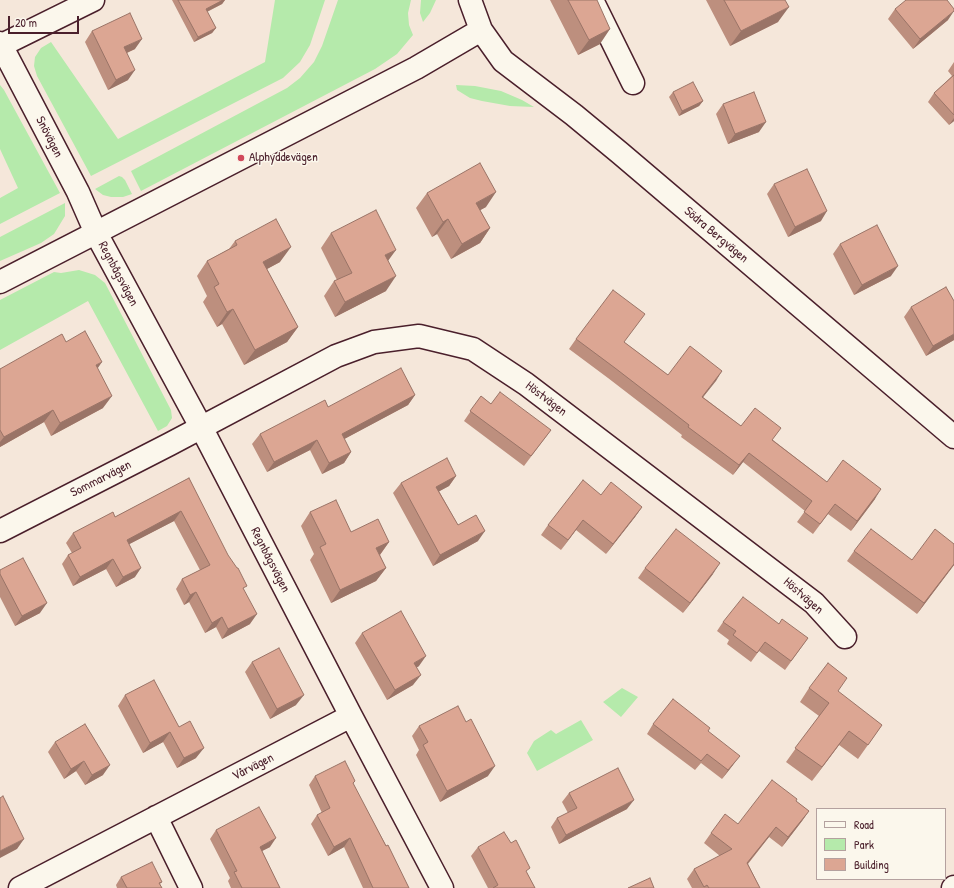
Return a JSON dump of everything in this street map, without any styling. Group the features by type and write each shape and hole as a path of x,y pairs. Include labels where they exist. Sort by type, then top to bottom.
{"street":[{"path":"0,45 93,0"},
{"name":"Södra Bergvägen","path":"470,0 481,30 503,61 568,110 620,153 954,438"},
{"path":"592,0 633,83"},
{"path":"0,282 416,68 481,30"},
{"name":"Snövägen","path":"0,45 78,192 96,233"},
{"name":"Regnbågsvägen","path":"96,233 201,427 442,888"},
{"name":"Höstvägen","path":"201,427 336,356 374,342 419,336 473,349 526,384 814,603 845,637"},
{"name":"Sommarvägen","path":"0,531 201,427"},
{"name":"Vårvägen","path":"20,888 351,716"},
{"path":"156,817 191,888"}],"green space":[{"path":"275,0 325,0 310,45 300,62 283,78 91,176 37,76 34,66 35,57 41,48 51,42 118,139 265,62"},
{"path":"338,0 411,0 408,13 409,25 413,35 397,54 375,69 141,191 131,171 287,88 300,78 314,62 322,46"},
{"path":"421,0 436,0 430,13 423,22 420,13"},
{"path":"0,85 60,193 0,224 0,198 18,188 0,149"},
{"path":"456,85 475,86 501,91 534,107 510,106 470,98 457,90"},
{"path":"119,176 125,180 132,194 123,197 111,197 103,195 95,189"},
{"path":"65,203 65,216 54,234 41,243 0,261 0,237"},
{"path":"79,270 95,275 105,283 171,410 172,418 167,426 158,431 88,301 0,350 0,300 54,272 61,273"},
{"path":"622,688 638,697 621,717 603,702"},
{"path":"581,720 593,740 537,771 527,753 534,741 551,730 556,734"}],"building":[{"path":"178,0 223,0 206,9 216,28 198,37"},
{"path":"568,0 597,0 610,29 589,40"},
{"path":"724,0 785,0 789,7 741,31"},
{"path":"906,0 947,0 954,11 920,39 895,9"},
{"path":"130,13 142,39 124,47 135,70 116,80 92,31"},
{"path":"954,75 954,115 934,93"},
{"path":"693,82 703,101 682,111 673,92"},
{"path":"754,92 766,122 735,134 723,104"},
{"path":"480,163 496,192 476,203 490,228 462,244 448,219 443,222 427,193"},
{"path":"807,169 827,211 795,227 774,184"},
{"path":"376,210 396,250 385,255 396,276 345,302 334,281 352,273 331,233"},
{"path":"276,219 291,247 263,262 298,327 255,350 233,309 227,312 214,287 219,284 207,261 237,245 235,241"},
{"path":"877,225 898,266 862,285 840,244"},
{"path":"946,287 954,301 954,334 933,346 911,307"},
{"path":"613,290 645,314 624,342 668,375 690,346 722,371 702,397 741,426 755,408 781,428 772,440 827,482 843,460 881,489 857,521 835,504 820,524 804,512 812,501 749,453 739,465 576,339"},
{"path":"85,331 102,362 96,365 112,396 60,423 53,410 4,437 0,430 0,369 62,334 66,342"},
{"path":"401,368 415,395 342,434 351,452 329,463 317,440 274,462 260,434 325,400 328,407"},
{"path":"500,392 551,430 531,456 470,411 481,396 491,404"},
{"path":"447,458 456,476 436,487 458,525 476,515 485,531 440,555 401,483"},
{"path":"189,478 228,555 238,568 247,586 243,588 257,614 228,629 222,617 212,623 196,592 190,595 182,579 210,565 181,511 127,540 141,568 123,577 113,559 80,577 68,555 81,548 73,533 113,512 115,517"},
{"path":"583,480 601,495 611,482 642,507 613,544 583,520 568,540 548,525"},
{"path":"336,500 351,532 378,519 389,542 376,548 386,568 340,590 320,547 326,544 310,512"},
{"path":"676,529 720,563 690,603 645,568"},
{"path":"871,529 912,560 935,529 954,544 954,564 924,603 854,551"},
{"path":"23,558 47,603 22,616 0,574 0,570"},
{"path":"743,597 779,624 782,619 808,638 791,661 765,642 757,653 733,635 736,631 723,622"},
{"path":"401,611 426,656 414,663 421,675 395,690 362,633"},
{"path":"279,648 304,695 277,709 252,662"},
{"path":"828,663 847,678 838,691 882,725 868,745 849,731 822,767 795,748 829,703 809,688"},
{"path":"154,680 179,727 190,721 204,748 184,758 170,732 150,743 125,695"},
{"path":"673,699 710,728 708,731 740,756 728,770 707,754 701,761 653,724"},
{"path":"458,706 466,722 471,719 495,766 447,791 423,745 428,742 419,726"},
{"path":"85,724 110,765 92,775 84,761 71,769 55,742"},
{"path":"345,761 355,781 353,783 386,846 388,845 409,888 373,888 350,838 334,847 317,815 330,808 315,776"},
{"path":"618,768 634,800 566,835 557,818 577,808 569,793"},
{"path":"772,780 797,799 796,801 809,811 788,837 776,827 747,863 760,888 709,888 707,885 704,887 694,869 732,849 711,833 725,814 738,824"},
{"path":"3,796 24,839 0,851 0,798"},
{"path":"259,807 276,838 260,847 280,888 242,888 234,872 237,871 216,830"},
{"path":"504,832 511,843 516,840 530,868 526,871 535,888 493,888 498,885 478,847"},
{"path":"152,862 162,882 159,883 162,888 127,888 121,877"},
{"path":"650,878 654,888 628,888"}],"place":[{"name":"Alphyddevägen","path":"241,158"}]}
